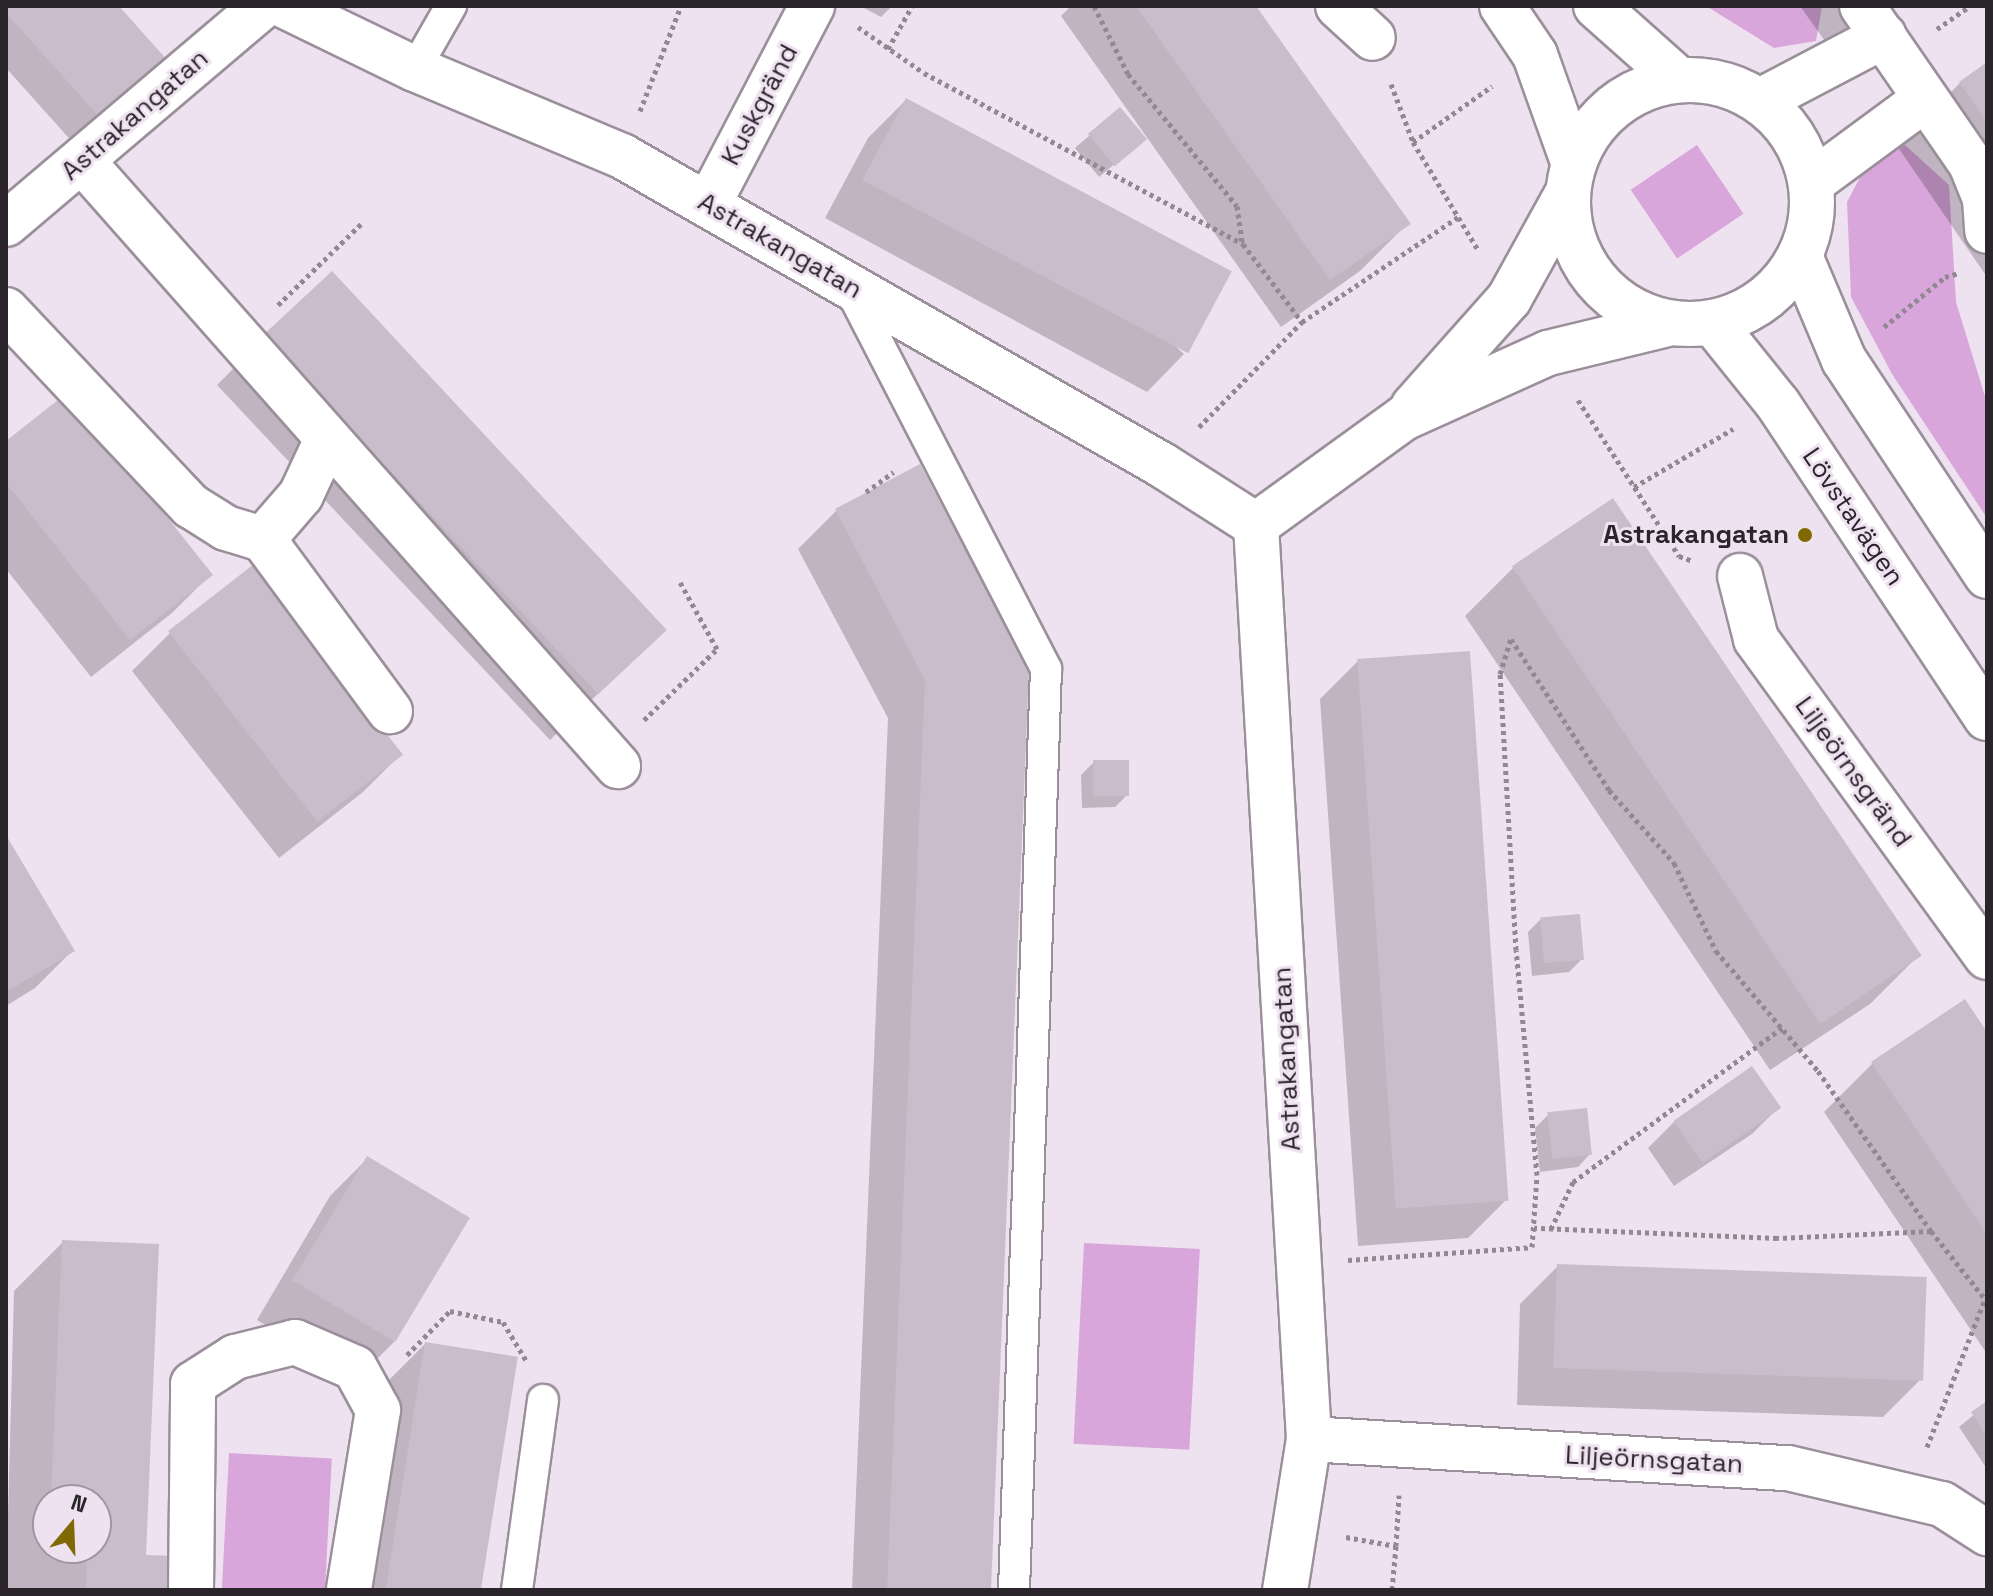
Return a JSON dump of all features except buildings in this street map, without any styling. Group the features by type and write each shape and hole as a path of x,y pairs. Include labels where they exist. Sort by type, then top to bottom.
{"street":[{"name":"Astrakangatan","path":"6,224 83,162 263,6"},
{"name":"Astrakangatan","path":"285,6 415,69 622,156 1162,465 1256,525 1309,1439 1285,1590"},
{"name":"Kuskgränd","path":"708,205 812,6"},
{"path":"1338,6 1373,38"},
{"path":"1502,6 1535,55 1570,178 1570,227 1581,259 1601,286 1633,311 1692,323"},
{"path":"1596,6 1678,79"},
{"path":"1760,101 1873,21 1971,164 1985,199 1987,231"},
{"path":"1256,525 1404,418 1548,353 1748,309 1778,287 1800,256 1811,220 1811,183 1802,152 1784,123 1760,101 1721,84 1678,79 1633,93 1596,121 1509,299 1404,418"},
{"path":"1811,183 1925,99"},
{"path":"83,162 618,766"},
{"path":"1800,256 1844,360 1987,576"},
{"path":"6,310 191,506 226,528 263,539 390,711"},
{"name":"Lövstavägen","path":"1692,323 1778,404 1987,718"},
{"path":"263,539 301,495 327,439"},
{"name":"Liljeörnsgränd","path":"1740,576 1756,639 1987,957"},
{"path":"191,1590 193,1384 235,1357 295,1342 355,1368 376,1407 349,1590"},
{"name":"Liljeörnsgatan","path":"1309,1439 1788,1468 1942,1504 1987,1533"}],"lane":[{"path":"415,69 451,6"},
{"path":"847,284 1046,669 1014,1590"},
{"path":"517,1590 543,1400"}],"path":[{"path":"622,156 681,6"},
{"path":"888,49 912,6"},
{"path":"1094,6 1128,74 1237,206 1243,244"},
{"path":"852,23 888,49 1243,244 1302,322"},
{"path":"1162,465 1302,322 1458,217"},
{"path":"240,342 361,224"},
{"path":"618,766 646,717 717,649 680,582"},
{"path":"1299,1263 1532,1247 1537,1175 1516,950 1500,674 1511,639 1609,790 1674,863 1716,951 1782,1028 1931,1231 1986,1300 1907,1496"},
{"path":"1551,1229 1573,1182 1782,1028"},
{"path":"1534,1228 1777,1238 1931,1231"},
{"path":"376,1407 408,1353 450,1311 503,1322 522,1350"},
{"path":"1297,1528 1396,1546 1392,1590"}],"shaded area":[{"path":"1706,6 1822,6 1816,41 1774,48"},
{"path":"1697,145 1743,214 1677,259 1631,190"},
{"path":"1905,145 1949,185 1956,302 1987,403 1987,518 1892,374 1851,297 1847,202 1865,168"},
{"path":"1084,1243 1200,1249 1189,1450 1073,1444"},
{"path":"229,1453 332,1458 325,1590 222,1590"}],"place":[{"name":"Astrakangatan","path":"1805,535"}]}
